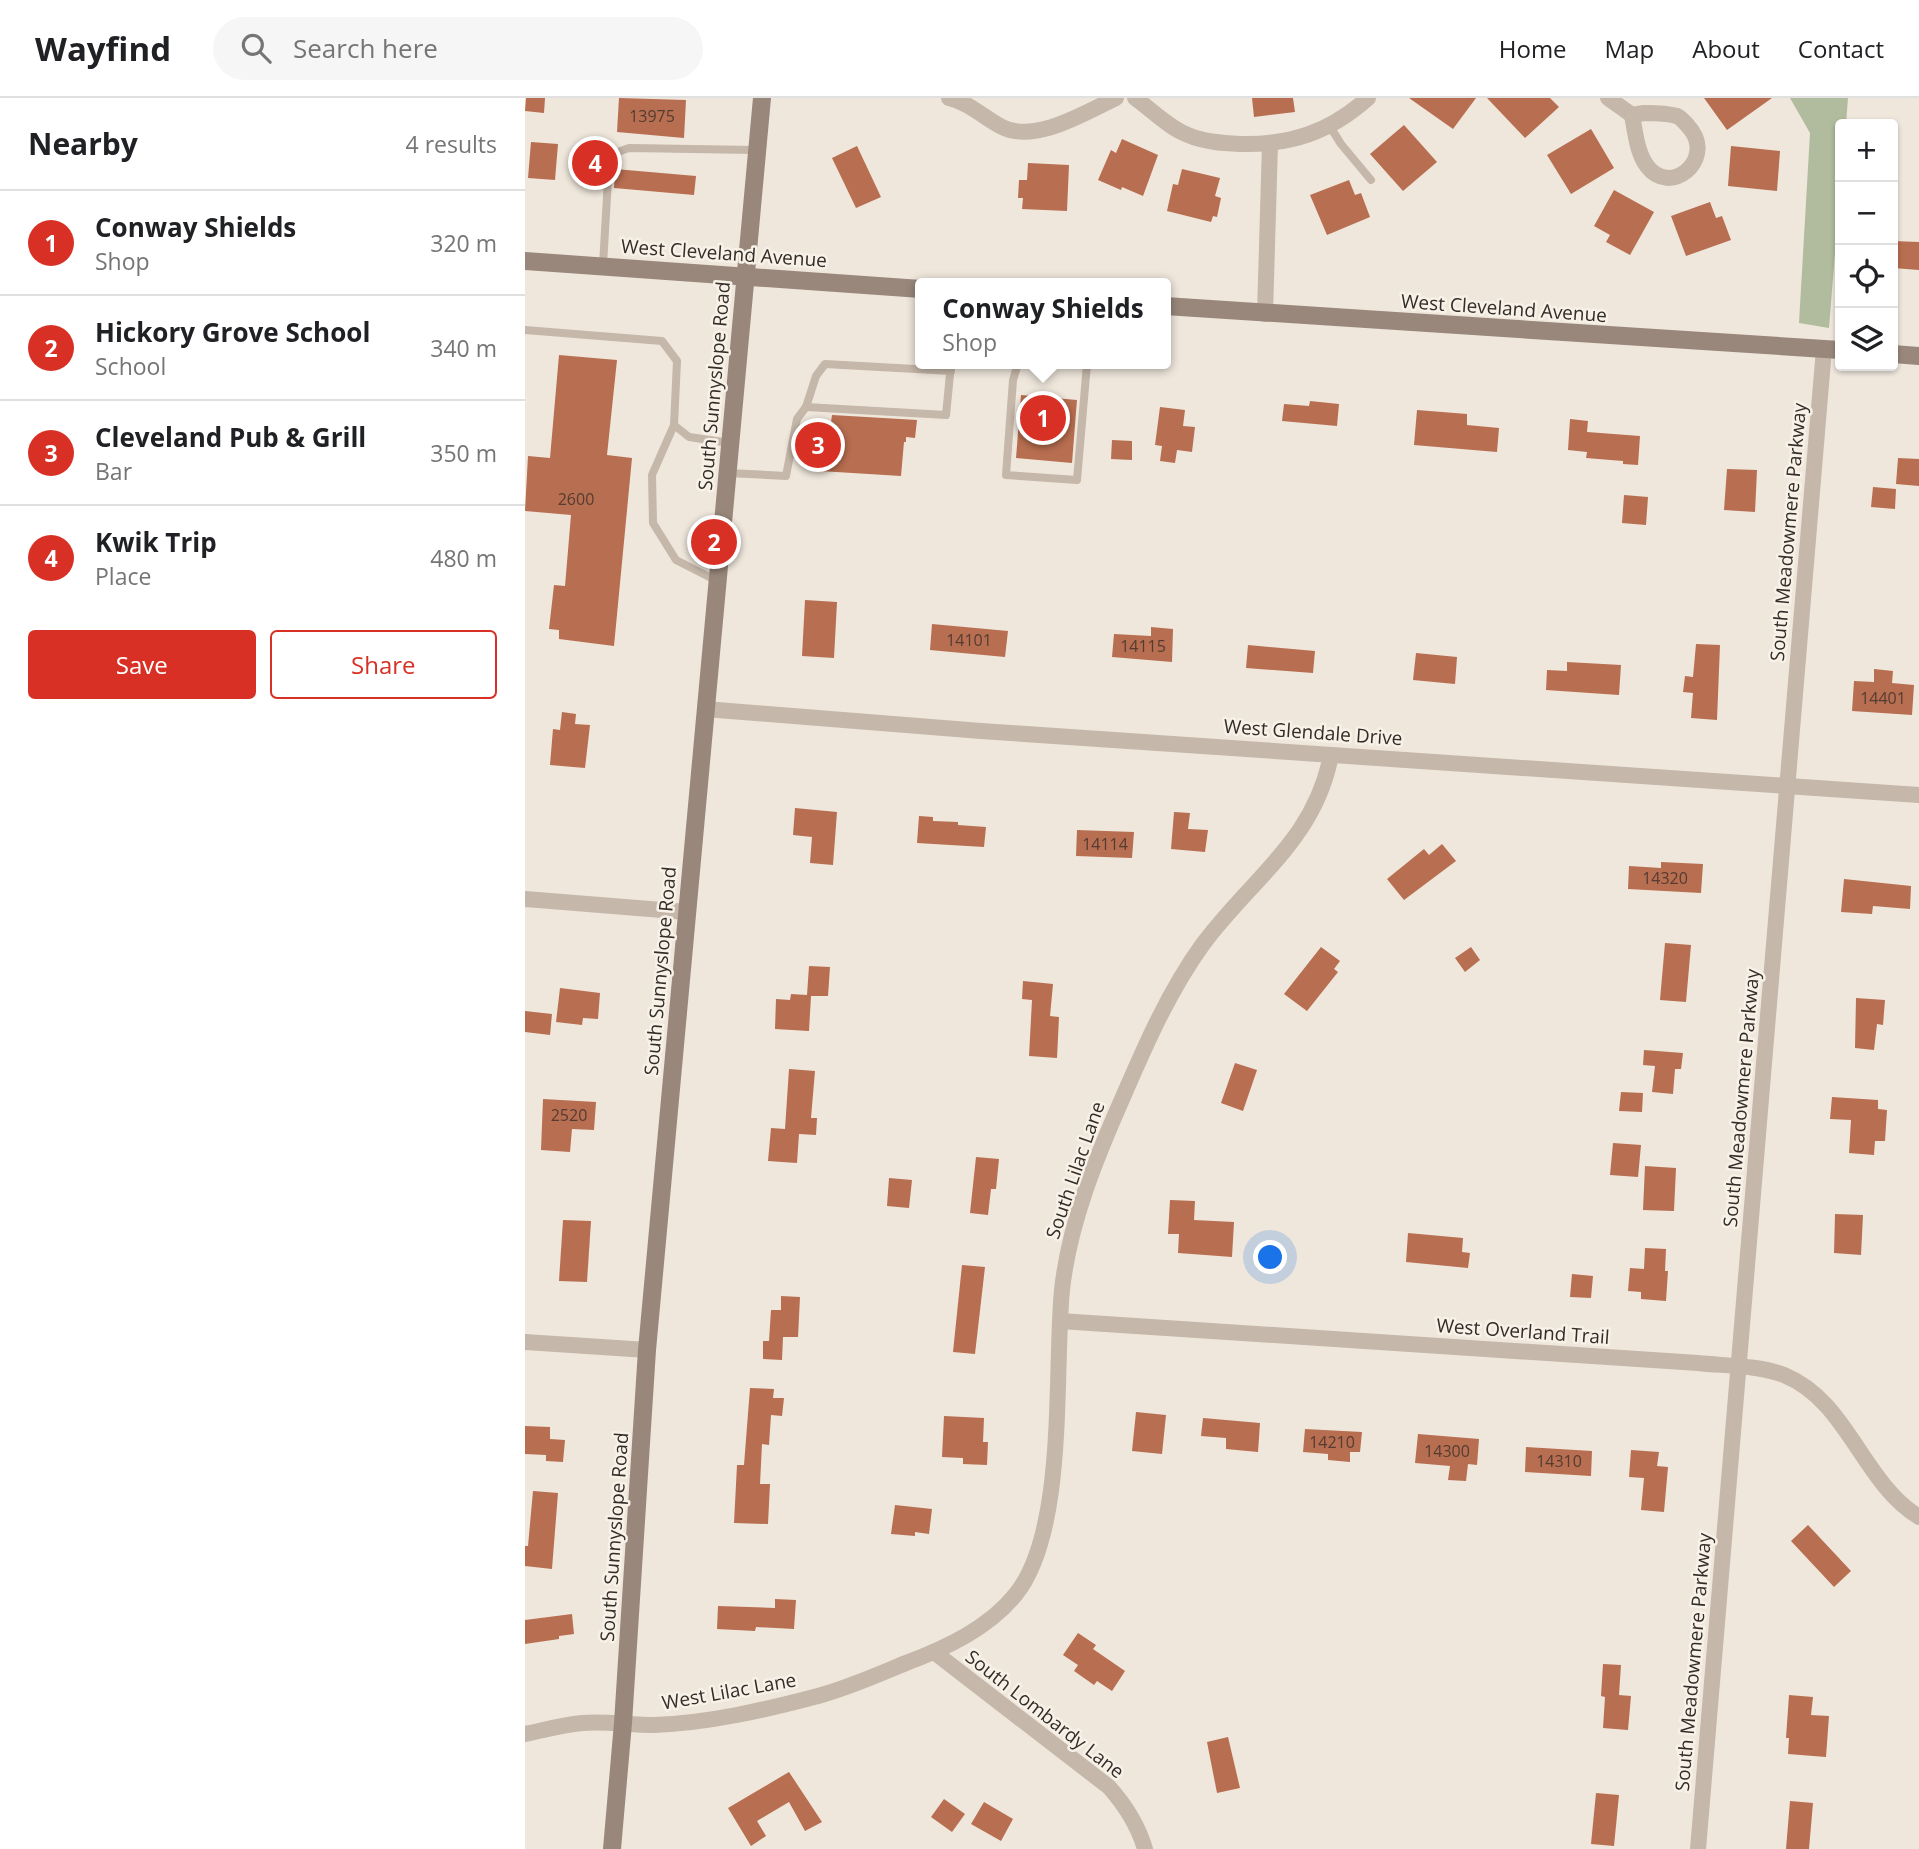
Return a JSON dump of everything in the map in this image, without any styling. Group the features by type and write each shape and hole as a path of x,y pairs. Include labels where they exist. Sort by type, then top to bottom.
{"street":[{"name":"South Sunnyslope Road","path":"612,1849 623,1723 647,1350 762,98"},
{"path":"950,98 968,104 1005,129 1023,132 1063,122 1116,98"},
{"path":"1135,98 1189,136 1223,143 1270,144 1308,136 1368,98"},
{"path":"1608,98 1632,115 1660,113 1678,117 1696,137 1697,158 1691,170 1679,177 1664,178 1654,175 1644,164 1632,115"},
{"path":"1265,314 1270,144"},
{"name":"West Cleveland Avenue","path":"525,261 915,289"},
{"name":"West Cleveland Avenue","path":"1171,306 1832,350"},
{"name":"South Meadowmere Parkway","path":"1698,1849 1787,786 1832,350"},
{"path":"1898,354 1919,356"},
{"name":"West Glendale Drive","path":"705,709 1919,795"},
{"name":"South Lilac Lane","path":"934,1652 969,1634 1003,1609 1024,1583 1035,1563 1050,1498 1065,1269 1080,1211 1122,1100 1169,995 1207,939 1295,838 1319,797 1331,755"},
{"path":"525,899 687,912"},
{"name":"West Overland Trail","path":"1060,1321 1699,1363 1782,1374 1823,1402 1880,1482 1899,1503 1919,1517"},
{"path":"525,1342 647,1350"},
{"name":"West Lilac Lane","path":"525,1734 563,1725 655,1725 745,1713 849,1686 934,1652"},
{"name":"South Lombardy Lane","path":"934,1652 1109,1787 1134,1821 1145,1849"}],"lane":[{"path":"1329,125 1371,180"},
{"path":"603,265 609,163 612,154 629,148 757,150"},
{"path":"525,330 662,341 677,361 674,425 652,475 653,523 676,559 717,581"},
{"path":"727,473 786,476 797,419 806,407 816,376 825,364 915,366"},
{"path":"806,407 946,415 951,369"},
{"path":"1016,369 1013,380 1006,475 1077,480 1087,369"},
{"path":"674,425 689,437 730,443"}],"green space":[{"path":"1790,98 1848,98 1846,119 1835,119 1835,253 1829,328 1799,323 1810,133"}],"building":[{"path":"526,98 545,98 544,113 525,111"},
{"path":"619,98 686,100 684,138 617,132"},
{"path":"1252,98 1293,98 1295,112 1254,117"},
{"path":"1409,98 1476,98 1453,129"},
{"path":"1487,98 1550,98 1559,107 1525,138"},
{"path":"1704,98 1772,98 1727,130"},
{"path":"1404,125 1437,162 1403,191 1370,154"},
{"path":"1591,129 1614,168 1571,194 1547,155"},
{"path":"588,139 605,140 601,186 586,185"},
{"path":"1122,139 1158,155 1143,196 1098,180 1111,150 1116,153"},
{"path":"531,142 558,144 555,180 528,178"},
{"path":"857,146 881,197 856,208 832,158"},
{"path":"1731,146 1780,151 1777,191 1728,186"},
{"path":"1028,163 1069,165 1067,211 1022,209 1023,198 1018,198 1019,180 1027,180"},
{"path":"615,169 696,176 694,195 614,188"},
{"path":"1182,169 1220,178 1215,196 1221,198 1217,217 1213,216 1211,222 1167,211 1173,184 1178,185"},
{"path":"1349,180 1355,195 1361,193 1370,217 1327,235 1310,195"},
{"path":"1614,190 1654,212 1630,255 1606,242 1610,235 1594,226"},
{"path":"1710,202 1716,218 1722,216 1731,240 1686,256 1671,216"},
{"path":"1898,241 1919,242 1919,270 1898,268"},
{"path":"559,355 617,360 607,455 632,458 614,646 559,639 559,630 549,629 554,585 565,586 571,515 525,511 528,456 550,458"},
{"path":"1021,395 1077,400 1072,463 1016,458"},
{"path":"1310,401 1339,404 1337,426 1282,421 1284,404 1309,406"},
{"path":"1160,407 1185,410 1183,426 1195,427 1192,452 1177,450 1175,463 1160,461 1162,446 1155,445"},
{"path":"1417,410 1467,414 1467,425 1499,428 1497,452 1414,445"},
{"path":"832,415 917,420 915,438 906,437 904,442 901,476 820,471 823,422 831,422"},
{"path":"1570,419 1588,421 1587,432 1640,436 1638,465 1586,458 1587,452 1568,450"},
{"path":"1112,440 1132,441 1132,460 1111,459"},
{"path":"1898,458 1919,459 1919,486 1896,484"},
{"path":"1727,469 1757,470 1755,512 1724,510"},
{"path":"1873,487 1896,489 1895,509 1871,507"},
{"path":"1624,495 1648,497 1646,525 1622,523"},
{"path":"805,600 837,602 834,658 802,656"},
{"path":"932,624 1008,631 1005,657 930,650"},
{"path":"1151,627 1173,629 1172,662 1112,657 1114,634 1151,636"},
{"path":"1696,644 1720,645 1717,720 1691,718 1693,693 1683,692 1685,676 1693,677"},
{"path":"1248,645 1315,651 1313,673 1246,668"},
{"path":"1416,653 1457,657 1455,684 1413,680"},
{"path":"1567,662 1621,665 1619,695 1546,690 1547,670 1567,671"},
{"path":"1874,669 1893,671 1892,683 1914,685 1912,715 1852,711 1854,681 1874,682"},
{"path":"562,712 576,714 575,724 590,725 585,768 550,765 553,729 560,730"},
{"path":"795,808 837,812 833,865 810,863 812,837 793,835"},
{"path":"1174,812 1190,813 1188,829 1208,830 1205,852 1171,849"},
{"path":"919,816 933,817 933,821 986,827 984,847 917,843"},
{"path":"1077,830 1134,832 1132,858 1076,856"},
{"path":"1442,844 1456,861 1404,900 1387,879 1424,849 1429,855"},
{"path":"1661,862 1703,864 1701,893 1628,889 1629,866 1661,868"},
{"path":"1844,879 1911,886 1910,909 1873,906 1872,914 1841,912"},
{"path":"1665,943 1691,945 1686,1002 1660,1000"},
{"path":"1321,947 1340,961 1334,969 1338,972 1307,1011 1284,994"},
{"path":"1471,947 1480,960 1465,972 1455,958"},
{"path":"809,966 830,967 828,996 811,996 809,1031 775,1029 776,999 790,1000 791,994 807,995"},
{"path":"1023,981 1053,984 1050,1016 1059,1017 1057,1058 1029,1056 1032,1000 1022,999"},
{"path":"560,988 600,993 598,1019 583,1018 582,1025 556,1022"},
{"path":"1856,998 1885,1000 1883,1025 1877,1024 1874,1050 1855,1048"},
{"path":"525,1011 552,1014 550,1035 525,1032"},
{"path":"1644,1050 1683,1053 1681,1069 1675,1069 1673,1094 1652,1092 1655,1066 1643,1065"},
{"path":"1235,1063 1257,1070 1243,1111 1221,1103"},
{"path":"789,1069 815,1071 811,1118 817,1118 816,1135 799,1134 797,1163 768,1161 771,1128 785,1129"},
{"path":"1621,1092 1643,1093 1642,1112 1619,1111"},
{"path":"1832,1097 1878,1100 1878,1109 1887,1110 1885,1141 1875,1141 1874,1155 1849,1153 1851,1120 1830,1119"},
{"path":"543,1099 596,1102 594,1130 572,1129 570,1152 541,1150"},
{"path":"1613,1143 1641,1145 1638,1177 1610,1175"},
{"path":"976,1157 999,1159 996,1189 991,1189 988,1215 970,1213"},
{"path":"1645,1166 1676,1168 1674,1211 1643,1210"},
{"path":"889,1178 912,1180 909,1208 887,1206"},
{"path":"1170,1200 1195,1201 1194,1220 1234,1222 1232,1257 1178,1253 1179,1234 1168,1234"},
{"path":"1835,1214 1863,1215 1861,1255 1834,1253"},
{"path":"563,1220 591,1221 587,1282 559,1281"},
{"path":"1408,1233 1463,1238 1462,1252 1470,1253 1468,1268 1406,1262"},
{"path":"1645,1248 1666,1249 1666,1301 1641,1299 1641,1292 1628,1291 1630,1268 1644,1269"},
{"path":"962,1265 985,1267 975,1354 953,1352"},
{"path":"1572,1274 1593,1276 1591,1298 1570,1297"},
{"path":"781,1296 800,1297 798,1337 783,1337 782,1360 763,1359 763,1341 769,1341 771,1310 781,1310"},
{"path":"750,1388 774,1389 773,1398 784,1398 782,1416 771,1415 769,1445 762,1444 760,1484 770,1484 768,1524 734,1523 737,1465 744,1465"},
{"path":"1136,1412 1166,1415 1162,1454 1132,1451"},
{"path":"944,1416 984,1418 983,1442 988,1442 987,1465 963,1464 963,1458 942,1457"},
{"path":"1203,1418 1260,1423 1258,1452 1226,1449 1226,1438 1201,1436"},
{"path":"525,1426 550,1427 550,1439 565,1440 563,1462 546,1461 546,1455 525,1454"},
{"path":"1305,1429 1362,1432 1360,1452 1350,1452 1350,1462 1328,1460 1328,1454 1303,1452"},
{"path":"1418,1434 1479,1439 1477,1465 1468,1464 1466,1481 1448,1480 1450,1466 1415,1463"},
{"path":"1526,1447 1592,1451 1591,1476 1525,1472"},
{"path":"1631,1450 1659,1452 1657,1466 1668,1467 1664,1512 1641,1510 1644,1478 1629,1477"},
{"path":"533,1491 558,1493 552,1569 525,1566 525,1546 528,1546"},
{"path":"895,1505 932,1509 929,1534 891,1534"},
{"path":"1808,1525 1851,1571 1834,1587 1791,1541"},
{"path":"775,1599 796,1600 794,1629 717,1629 718,1606 775,1608"},
{"path":"572,1614 574,1634 525,1644 525,1620"},
{"path":"1078,1633 1096,1645 1093,1649 1125,1671 1112,1691 1097,1681 1094,1685 1074,1671 1078,1665 1063,1655"},
{"path":"1603,1664 1621,1665 1619,1695 1631,1696 1628,1730 1603,1728"},
{"path":"1789,1695 1813,1697 1811,1715 1829,1716 1826,1757 1788,1754 1789,1738 1786,1738"},
{"path":"1228,1737 1240,1788 1217,1793 1207,1742"},
{"path":"789,1772 822,1822 805,1831 789,1802 757,1821 766,1836 751,1846 728,1808"},
{"path":"1596,1793 1619,1795 1614,1846 1591,1844"},
{"path":"944,1799 965,1814 952,1832 931,1817"},
{"path":"1790,1801 1813,1803 1809,1849 1786,1849"},
{"path":"984,1802 1013,1819 1001,1841 971,1824"}],"place":[{"name":"Kwik Trip","path":"595,163"},
{"name":"Conway Shields","path":"1043,418"},
{"name":"Cleveland Pub & Grill","path":"818,445"},
{"name":"Hickory Grove School","path":"714,542"}]}
